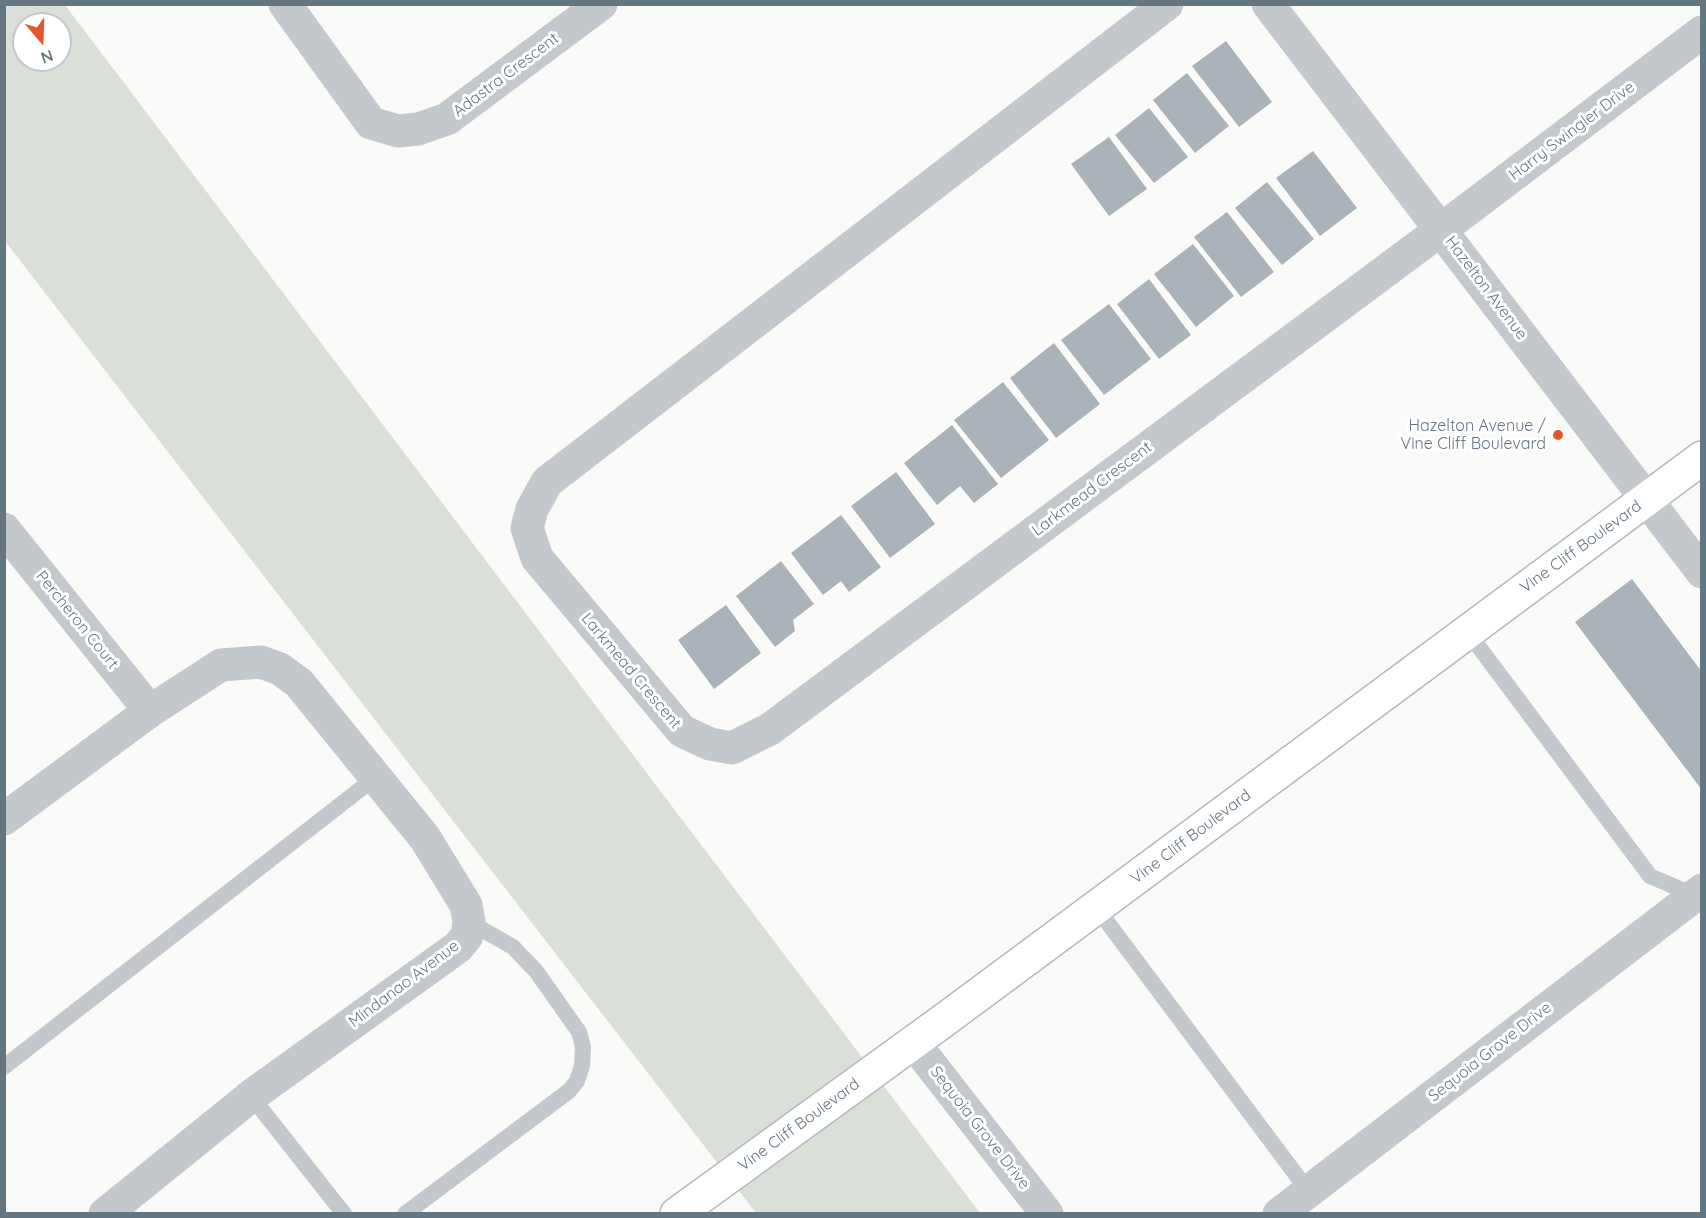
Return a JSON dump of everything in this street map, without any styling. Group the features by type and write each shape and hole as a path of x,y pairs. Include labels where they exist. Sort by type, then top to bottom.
{"street":[{"name":"Adastra Crescent","path":"285,4 371,123 398,131 418,129 447,120 601,4"},
{"name":"Larkmead Crescent","path":"1167,4 547,482 532,509 527,528 537,558 682,731 710,744 732,748 770,729 1442,229"},
{"name":"Hazelton Avenue","path":"1268,4 1442,229 1701,572"},
{"name":"Harry Swingler Drive","path":"1442,229 1701,32"},
{"name":"Vine Cliff Boulevard","path":"687,1211 1701,458"},
{"name":"Percheron Court","path":"4,529 150,711"},
{"name":"Mindanao Avenue","path":"4,819 150,711 221,665 261,662 280,669 298,683 425,838 463,899 469,922 467,936 458,947 251,1096 105,1214"},
{"name":"Sequoia Grove Drive","path":"1279,1214 1700,895"},
{"name":"Sequoia Grove Drive","path":"913,1042 1047,1214"}],"lane":[{"path":"1467,631 1650,876 1700,895"},
{"path":"4,1067 376,777"},
{"path":"1096,907 1309,1192"},
{"path":"405,1214 569,1091 577,1081 582,1066 583,1047 579,1032 536,970 513,947 469,922"},
{"path":"251,1096 344,1214"}],"shaded area":[{"path":"5,5 65,5 70,12 12,12 12,72 72,72 72,14 980,1213 756,1213 5,241"}],"building":[{"path":"1226,41 1272,102 1239,127 1192,66"},
{"path":"1187,73 1229,126 1195,153 1153,100"},
{"path":"1149,108 1188,157 1154,183 1115,135"},
{"path":"1109,137 1147,189 1109,216 1071,164"},
{"path":"1313,151 1357,208 1320,236 1276,178"},
{"path":"1267,182 1314,239 1282,265 1235,208"},
{"path":"1227,212 1274,272 1241,297 1194,237"},
{"path":"1193,244 1234,296 1196,327 1154,274"},
{"path":"1149,279 1191,335 1159,359 1117,304"},
{"path":"1109,304 1151,359 1104,395 1061,340"},
{"path":"1054,343 1100,404 1056,438 1010,378"},
{"path":"1003,382 1049,440 1001,478 954,420"},
{"path":"952,425 998,484 974,503 960,486 937,505 904,463"},
{"path":"896,472 935,524 890,558 851,506"},
{"path":"841,515 881,567 849,592 841,581 823,595 791,553"},
{"path":"781,561 814,604 793,620 795,631 775,647 736,596"},
{"path":"1632,579 1702,672 1702,790 1575,622"},
{"path":"726,605 761,653 714,689 678,640"}],"place":[{"name":"Hazelton Avenue / Vine Cliff Boulevard","path":"1558,435"}]}
